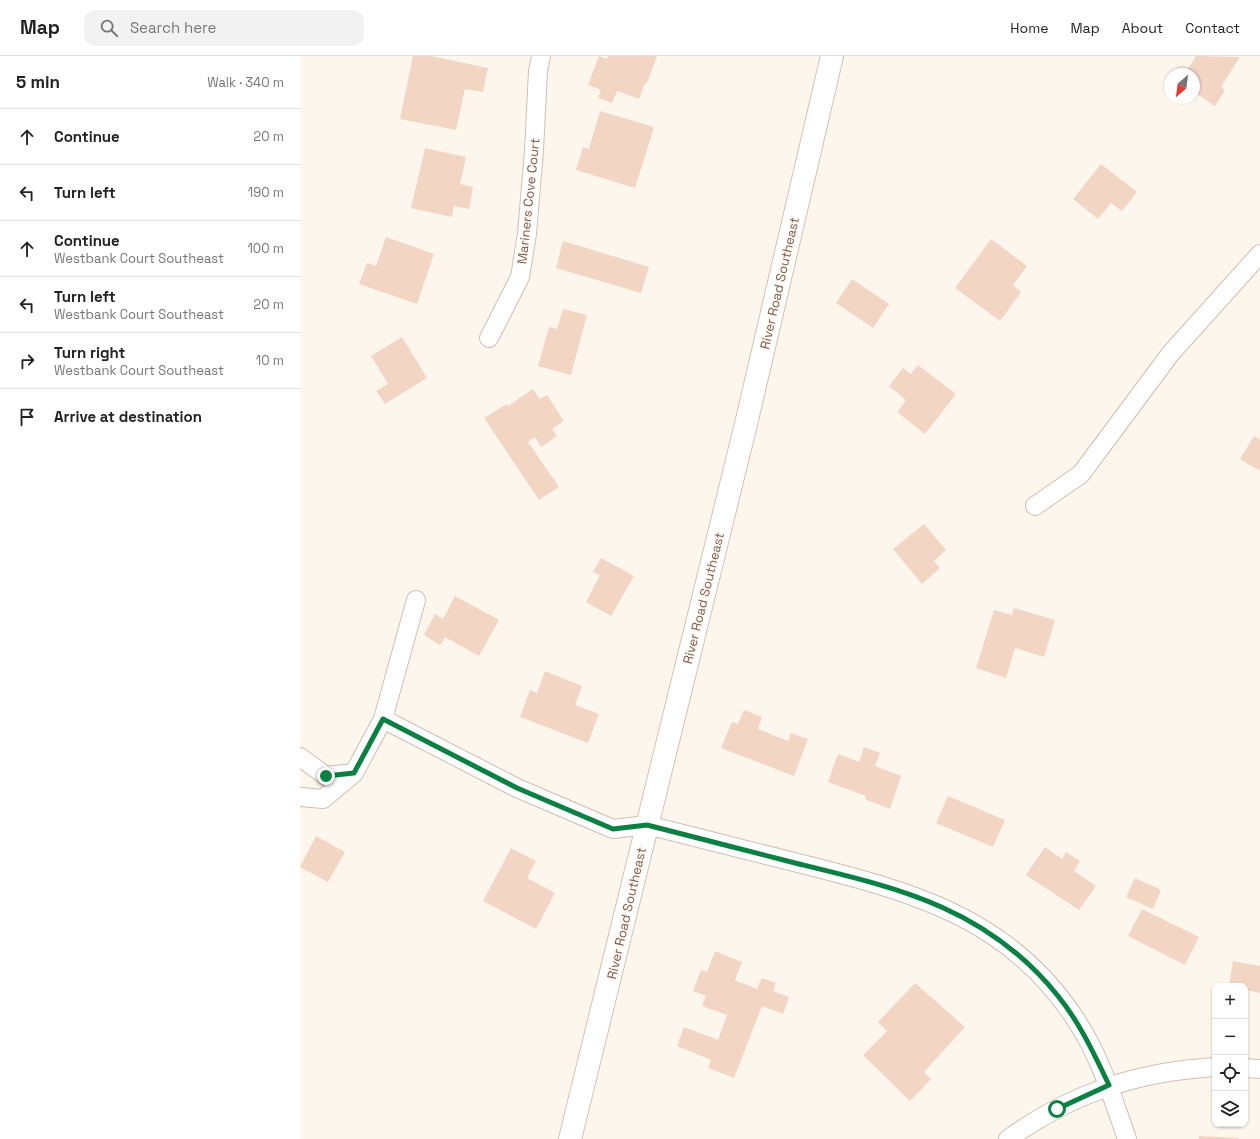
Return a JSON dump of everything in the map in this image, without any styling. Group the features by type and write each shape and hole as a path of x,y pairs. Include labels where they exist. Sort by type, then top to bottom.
{"main road":[{"name":"River Road Southeast","path":"570,1139 596,1042 647,825 746,424 832,56"}],"street":[{"name":"Mariners Cove Court","path":"489,338 520,277 527,234 538,71 541,56"},
{"path":"1035,506 1081,474 1171,353 1260,254"},
{"path":"300,797 324,799 354,773 383,719 416,600"},
{"path":"383,719 517,788 613,829 647,825 851,876 896,890 953,911 980,926 1008,946 1034,970 1058,995 1077,1020 1109,1085 1127,1139"},
{"path":"300,757 326,776 354,773"},
{"path":"1008,1139 1057,1109 1109,1085 1162,1072 1212,1067"},
{"path":"1248,1068 1260,1069"}],"building":[{"path":"413,56 431,56 488,68 483,92 465,89 456,130 400,119"},
{"path":"599,56 607,59 608,56 657,56 647,83 645,83 639,99 617,91 612,103 598,98 601,90 588,85"},
{"path":"1196,56 1240,57 1221,87 1225,90 1215,106 1200,96 1200,68 1189,68"},
{"path":"600,111 654,127 635,188 576,170 583,147 589,149"},
{"path":"425,148 466,157 460,184 473,187 469,209 454,206 452,217 411,208"},
{"path":"1101,164 1137,192 1122,211 1111,203 1098,219 1073,199"},
{"path":"386,237 434,254 417,304 359,284 367,263 376,266"},
{"path":"991,239 1027,266 1013,285 1021,292 1000,321 955,288"},
{"path":"563,241 649,267 641,293 556,268"},
{"path":"852,279 889,304 873,328 836,303"},
{"path":"563,309 587,315 571,375 538,366 549,327 557,329"},
{"path":"402,337 427,378 385,404 376,391 388,384 371,356"},
{"path":"918,365 956,394 925,434 897,412 906,400 889,386 903,368 911,374"},
{"path":"533,389 540,399 547,395 564,421 552,429 557,436 541,447 535,437 528,442 559,487 539,500 484,418 507,404 508,406"},
{"path":"1254,436 1260,440 1260,471 1240,459"},
{"path":"924,524 946,550 934,561 940,568 922,584 893,549"},
{"path":"601,558 634,576 611,616 586,602 600,575 593,572"},
{"path":"455,596 499,620 479,656 445,637 440,645 424,635 435,614 443,619"},
{"path":"1014,608 1055,620 1044,657 1015,648 1006,678 976,668 994,610 1012,615"},
{"path":"545,671 582,686 575,705 599,714 588,743 520,717 530,690 537,693"},
{"path":"744,710 762,717 758,729 788,741 791,733 808,739 794,776 721,748 732,722 738,724"},
{"path":"864,747 880,753 875,766 901,776 890,809 865,799 866,796 828,782 838,754 859,762"},
{"path":"948,796 1005,820 993,847 936,823"},
{"path":"316,836 345,852 328,882 300,867"},
{"path":"1045,847 1062,859 1066,852 1080,861 1074,871 1096,886 1079,910 1026,875"},
{"path":"511,848 536,861 527,878 555,893 536,929 483,901"},
{"path":"1135,878 1161,890 1153,909 1126,897"},
{"path":"1142,909 1199,937 1185,965 1128,936"},
{"path":"715,951 742,962 735,980 757,989 762,978 776,983 773,991 789,997 783,1014 762,1006 734,1078 708,1068 711,1060 677,1046 684,1027 718,1040 727,1015 702,1006 706,996 693,991 701,970 707,972"},
{"path":"1233,961 1260,966 1260,993 1248,991 1248,983 1229,983"},
{"path":"915,983 965,1027 924,1072 931,1079 910,1101 863,1055 887,1031 878,1022"},
{"path":"1199,1136 1238,1138 1238,1139 1199,1139"}],"route":[{"path":"326,776 354,773 383,719 517,788 613,829 647,825 851,876 926,900 953,911 980,926 1008,946 1058,995 1077,1020 1109,1085 1057,1109"}]}
